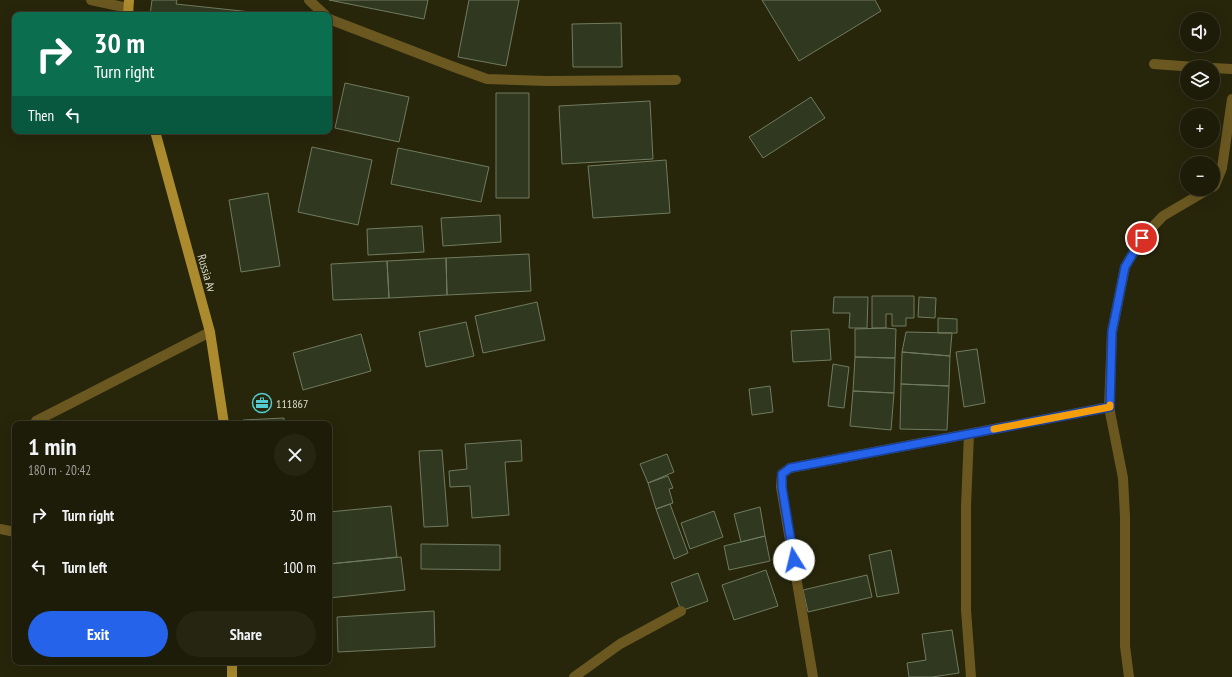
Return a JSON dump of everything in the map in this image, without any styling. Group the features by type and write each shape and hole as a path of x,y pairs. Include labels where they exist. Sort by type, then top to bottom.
{"main road":[{"name":"Russia Av","path":"156,134 210,332 224,421"},
{"path":"232,665 232,677"}],"street":[{"path":"92,0 128,8"},
{"path":"309,0 322,12"},
{"path":"332,20 487,79 547,81 676,80"},
{"path":"1154,64 1180,66"},
{"path":"1220,68 1232,69"},
{"path":"1220,172 1222,168 1232,99"},
{"path":"1129,677 1125,646 1125,516 1123,478 1110,407 1112,332 1125,267 1142,238 1163,216 1197,196"},
{"path":"36,421 210,332"},
{"path":"813,677 782,487 782,474 790,468 1110,407"},
{"path":"968,434 966,610 971,677"},
{"path":"0,529 12,531"},
{"path":"574,677 620,644 681,611"}],"building":[{"path":"152,0 177,0 176,4 251,12 150,12"},
{"path":"329,0 428,0 424,19"},
{"path":"469,0 519,0 506,66 458,57"},
{"path":"762,0 875,0 881,11 799,61"},
{"path":"621,23 622,67 573,67 572,24"},
{"path":"345,83 409,97 399,142 335,128"},
{"path":"496,93 529,93 529,198 496,198"},
{"path":"811,97 825,118 763,158 749,137"},
{"path":"650,101 653,159 562,164 559,106"},
{"path":"312,147 372,160 358,225 298,212"},
{"path":"398,148 489,167 481,202 391,184"},
{"path":"666,160 670,213 593,218 588,166"},
{"path":"268,193 280,266 241,272 229,200"},
{"path":"500,215 501,242 443,246 441,218"},
{"path":"422,226 424,252 368,255 367,229"},
{"path":"529,254 531,291 447,295 446,258"},
{"path":"446,258 447,295 389,298 387,261"},
{"path":"387,261 389,298 333,300 331,264"},
{"path":"872,296 914,296 914,318 906,318 906,326 892,326 892,314 886,314 886,328 872,328"},
{"path":"834,297 868,297 867,328 849,328 850,313 833,313"},
{"path":"919,297 936,298 935,318 918,317"},
{"path":"537,302 545,340 483,353 475,316"},
{"path":"938,318 957,319 957,333 938,333"},
{"path":"466,322 474,356 426,367 419,332"},
{"path":"829,329 831,360 793,362 791,331"},
{"path":"855,329 896,329 895,358 855,357"},
{"path":"906,332 952,333 950,356 902,352"},
{"path":"361,334 371,371 303,390 293,353"},
{"path":"977,349 985,403 964,407 956,352"},
{"path":"902,352 950,356 949,386 901,384"},
{"path":"855,357 895,358 894,393 853,391"},
{"path":"833,364 849,367 844,408 828,406"},
{"path":"901,384 949,386 947,430 900,429"},
{"path":"770,386 773,412 752,415 749,389"},
{"path":"853,391 894,393 891,430 850,426"},
{"path":"284,418 284,421 243,420"},
{"path":"521,440 522,461 505,462 509,515 472,518 470,486 450,487 449,471 467,469 465,444"},
{"path":"442,450 448,526 424,527 419,451"},
{"path":"667,454 674,472 648,483 640,464"},
{"path":"668,476 673,488 669,489 673,503 656,509 648,483"},
{"path":"670,504 688,553 674,559 656,509"},
{"path":"391,506 397,557 332,564 332,512"},
{"path":"760,507 765,536 741,542 734,514"},
{"path":"714,511 723,537 690,549 681,523"},
{"path":"765,536 770,561 729,570 724,546"},
{"path":"421,544 500,545 500,570 421,569"},
{"path":"891,550 899,593 877,597 869,555"},
{"path":"401,557 405,590 332,598 332,564"},
{"path":"766,570 778,606 734,620 722,585"},
{"path":"698,573 708,601 681,611 671,583"},
{"path":"867,575 872,597 808,612 803,590"},
{"path":"434,611 435,647 338,652 337,617"},
{"path":"952,630 959,673 932,677 909,677 907,663 926,660 922,634"}],"slow traffic":[{"path":"994,429 1110,407 1110,405"}],"place":[{"name":"111867","path":"262,403"}],"route":[{"path":"794,560 782,487 782,474 790,468 1110,407 1112,332 1125,267 1142,238"}]}
